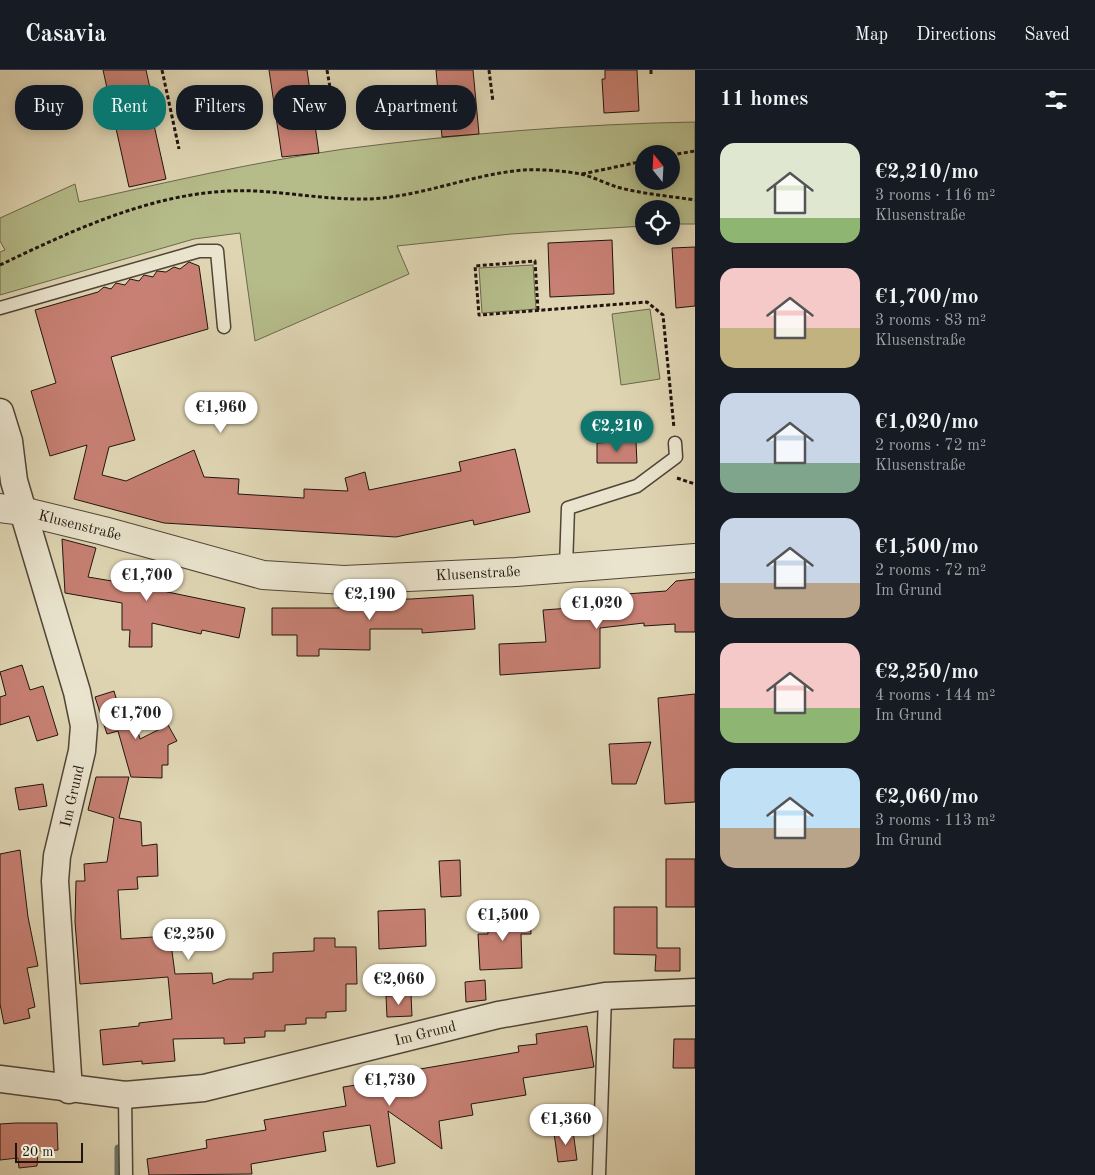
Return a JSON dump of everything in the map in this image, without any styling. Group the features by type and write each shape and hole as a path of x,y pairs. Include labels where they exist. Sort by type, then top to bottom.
{"street":[{"name":"Im Grund","path":"0,412 9,441 14,481 11,509 77,692 84,726 82,751 57,856 55,881 69,1090"},
{"name":"Klusenstraße","path":"11,509 263,575 344,580 516,572 695,558"},
{"name":"Im Grund","path":"0,1079 69,1090 125,1095 204,1088 498,1015 605,996 695,992"}],"lane":[{"path":"0,308 199,251 217,251 224,327"},
{"path":"566,567 568,508 637,486 676,457 675,443"},
{"path":"599,1175 605,996"},
{"path":"125,1095 126,1175"}],"path":[{"path":"162,70 179,149"},
{"path":"327,70 330,85"},
{"path":"489,70 493,102"},
{"path":"650,70 651,76"},
{"path":"680,153 695,150"},
{"path":"0,266 72,231 118,213 182,198 219,192 255,191 319,198 369,199 407,194 494,174 526,170 582,174 635,163"},
{"path":"582,174 617,187 695,200"},
{"path":"538,310 535,261 475,266 480,315 647,302 663,315 675,443"}],"green space":[{"path":"695,122 695,224 680,224 680,200 635,200 635,227 511,234 397,246 409,274 255,341 240,233 194,239 0,295 0,252 5,250 0,241 0,218 75,184 79,202 244,166 344,149 431,139 607,125"},
{"path":"533,265 536,309 482,313 479,268"},
{"path":"650,309 660,379 621,385 612,314"}],"building":[{"path":"103,70 146,70 149,85 106,85"},
{"path":"269,70 307,70 309,85 273,85 273,97"},
{"path":"436,70 473,70 474,85 437,85"},
{"path":"605,70 637,70 639,111 604,113 602,79 605,79"},
{"path":"476,102 479,134 442,137 441,130 476,130"},
{"path":"116,130 155,130 166,179 129,187"},
{"path":"278,130 316,130 319,153 282,157"},
{"path":"612,240 614,294 550,297 548,243"},
{"path":"695,247 695,306 676,308 672,248"},
{"path":"189,262 199,266 208,329 111,357 135,440 109,447 102,475 126,481 194,450 204,477 239,479 238,494 304,498 304,489 348,491 345,478 365,472 369,490 461,471 459,462 515,449 530,512 474,525 473,520 396,537 164,523 74,499 87,445 50,456 31,391 56,383 35,310 98,292 104,287 111,289 116,283 125,285 130,279 139,281 144,275 153,277 157,271 166,272 174,267 180,269"},
{"path":"636,442 637,463 597,463 597,443"},
{"path":"62,539 96,548 88,577 118,582 117,585 153,586 153,589 245,608 239,638 202,630 201,634 152,623 152,647 129,647 130,630 122,630 122,603 65,593"},
{"path":"695,579 695,632 675,632 675,624 644,626 644,623 600,628 600,668 500,675 499,644 546,642 543,610 626,604 626,594 666,591 676,581"},
{"path":"473,595 475,629 422,633 422,629 370,629 370,650 319,649 319,656 297,656 297,635 272,635 272,608 339,608 339,599 411,599"},
{"path":"22,665 30,690 43,686 58,735 37,741 29,716 0,725 0,697 6,695 0,672"},
{"path":"114,691 121,715 132,711 140,739 168,725 177,741 168,745 168,765 162,765 162,778 131,777 118,731 107,734 95,697"},
{"path":"695,694 695,802 665,804 658,698"},
{"path":"651,742 636,784 612,784 609,744"},
{"path":"96,777 129,777 119,818 141,822 142,846 157,844 158,876 137,877 138,889 118,890 121,939 170,936 175,974 212,973 213,984 228,979 253,979 253,973 273,972 273,953 314,951 314,938 335,938 335,947 356,947 357,984 346,984 346,1011 326,1012 326,1018 306,1018 306,1024 285,1025 285,1031 265,1031 265,1037 244,1038 245,1043 224,1044 224,1038 173,1039 175,1061 142,1064 142,1061 103,1065 100,1030 139,1026 139,1023 172,1019 168,977 80,984 75,922 76,881 85,881 84,864 107,862 114,818 88,810"},
{"path":"43,784 47,806 19,810 15,788"},
{"path":"20,850 28,917 38,966 27,968 35,1007 28,1009 30,1018 4,1024 0,1004 0,854"},
{"path":"666,859 695,859 695,907 666,907"},
{"path":"460,860 461,896 441,897 439,861"},
{"path":"614,907 657,907 657,948 680,948 680,971 655,971 656,955 614,954"},
{"path":"425,909 426,946 379,949 378,911"},
{"path":"530,914 531,934 521,934 522,968 480,970 478,934 488,934 487,916"},
{"path":"485,980 486,1000 466,1002 465,982"},
{"path":"411,995 412,1016 387,1017 386,996"},
{"path":"587,1026 594,1067 523,1078 526,1095 471,1104 473,1115 439,1121 442,1149 388,1111 395,1163 377,1167 370,1125 323,1132 326,1151 251,1164 252,1174 149,1175 147,1159 207,1148 206,1140 266,1130 264,1120 346,1106 343,1087 363,1084 362,1079 519,1052 518,1046 537,1044 536,1034"},
{"path":"674,1039 695,1039 695,1068 673,1068"},
{"path":"57,1123 58,1150 38,1151 37,1166 19,1168 18,1158 0,1160 0,1124"},
{"path":"573,1131 577,1160 558,1162 554,1133"}],"waterway":[{"path":"118,1148 118,1175"}]}
